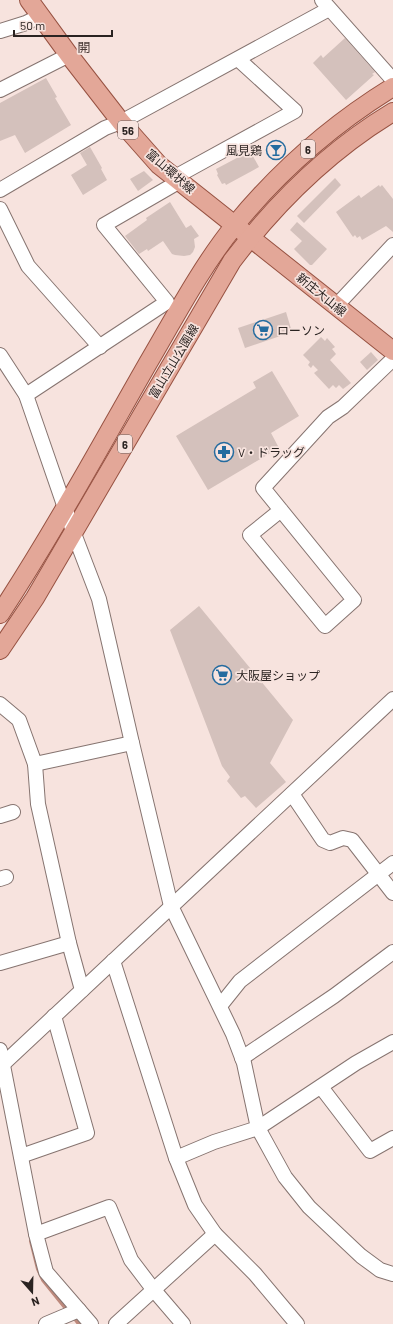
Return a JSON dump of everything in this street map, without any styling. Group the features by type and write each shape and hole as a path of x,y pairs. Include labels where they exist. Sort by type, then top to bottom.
{"main road":[{"name":"富山環状線","path":"29,0 121,122 159,165 250,237"},
{"name":"富山立山公園線","path":"0,614 65,507 207,264 235,225 273,182 304,153 346,119 393,87"},
{"name":"富山立山公園線","path":"0,650 34,598 232,261 270,214 318,168 349,142 393,112"},
{"name":"新庄大山線","path":"250,237 393,351"}],"street":[{"path":"0,190 104,128 121,122 238,59 326,4 393,80"},
{"path":"0,31 26,23 40,16"},
{"path":"0,90 69,55"},
{"path":"26,395 167,302 104,225 177,179 295,111 238,59"},
{"path":"0,209 28,266 100,347"},
{"path":"337,305 393,245"},
{"path":"0,355 26,395 73,531 99,599 171,906 233,1034 242,1058 258,1128 285,1177 309,1207 361,1256 380,1270 393,1274"},
{"path":"281,510 250,535 325,626 354,600 281,510 263,488 328,417 344,407 393,359"},
{"path":"1,1066 393,699"},
{"path":"0,704 19,720 35,764 38,804 69,943 82,990"},
{"path":"35,764 132,743"},
{"path":"292,794 323,840 330,842 343,838 352,840 393,893"},
{"path":"220,1006 240,981 393,863"},
{"path":"0,963 69,943"},
{"path":"242,1058 334,996 393,952"},
{"path":"113,961 176,1158 196,1205 214,1234 255,1274 297,1324"},
{"path":"21,1156 87,1133 54,1016"},
{"path":"176,1158 214,1142 258,1128 356,1063 393,1043"},
{"path":"0,1050 1,1066 21,1156 36,1234 46,1272 91,1324"},
{"path":"321,1087 370,1151 393,1138"},
{"path":"36,1234 109,1207 131,1260 153,1289 183,1324"},
{"path":"116,1324 214,1234"},
{"path":"46,1324 79,1310"}],"building":[{"path":"345,38 375,72 372,74 374,75 346,100 313,63 321,55 323,58"},
{"path":"46,78 57,97 55,98 71,125 25,153 15,135 0,141 0,103"},
{"path":"90,147 107,180 83,195 71,175 87,165 80,153"},
{"path":"250,151 259,167 226,185 225,183 222,184 217,175 216,169"},
{"path":"144,171 153,180 138,191 130,179"},
{"path":"335,178 341,185 304,223 297,216"},
{"path":"379,185 380,187 382,185 393,199 393,232 386,226 362,240 360,236 357,238 355,235 353,237 336,212 359,195 361,198"},
{"path":"170,202 186,228 191,225 199,236 194,239 195,247 193,252 190,255 184,256 172,254 163,241 148,251 147,249 139,254 125,236 147,220 146,218"},
{"path":"297,222 327,249 312,265 310,265 294,249 302,241 290,230"},
{"path":"286,312 292,332 245,348 238,328"},
{"path":"321,337 325,341 327,338 335,347 332,349 336,354 330,360 351,383 343,389 339,385 336,388 333,385 329,389 314,373 318,370 313,365 311,368 308,365 310,362 303,355"},
{"path":"371,352 378,360 367,370 360,362"},
{"path":"272,371 299,416 271,433 279,448 208,490 176,436 256,388 253,382"},
{"name":"大阪屋ショップ","path":"199,606 293,720 270,763 286,782 256,808 245,796 241,798 227,781 230,777 222,766 170,630"}],"waterway":[{"path":"31,1241 38,1269 43,1280 68,1311"},
{"path":"73,1316 79,1324"}],"place":[{"name":"風見鶏","path":"276,150"},
{"name":"ローソン","path":"263,330"},
{"name":"V・ドラッグ","path":"224,452"},
{"name":"大阪屋ショップ","path":"222,675"}],"district":[{"name":"開","path":"84,47"}]}
